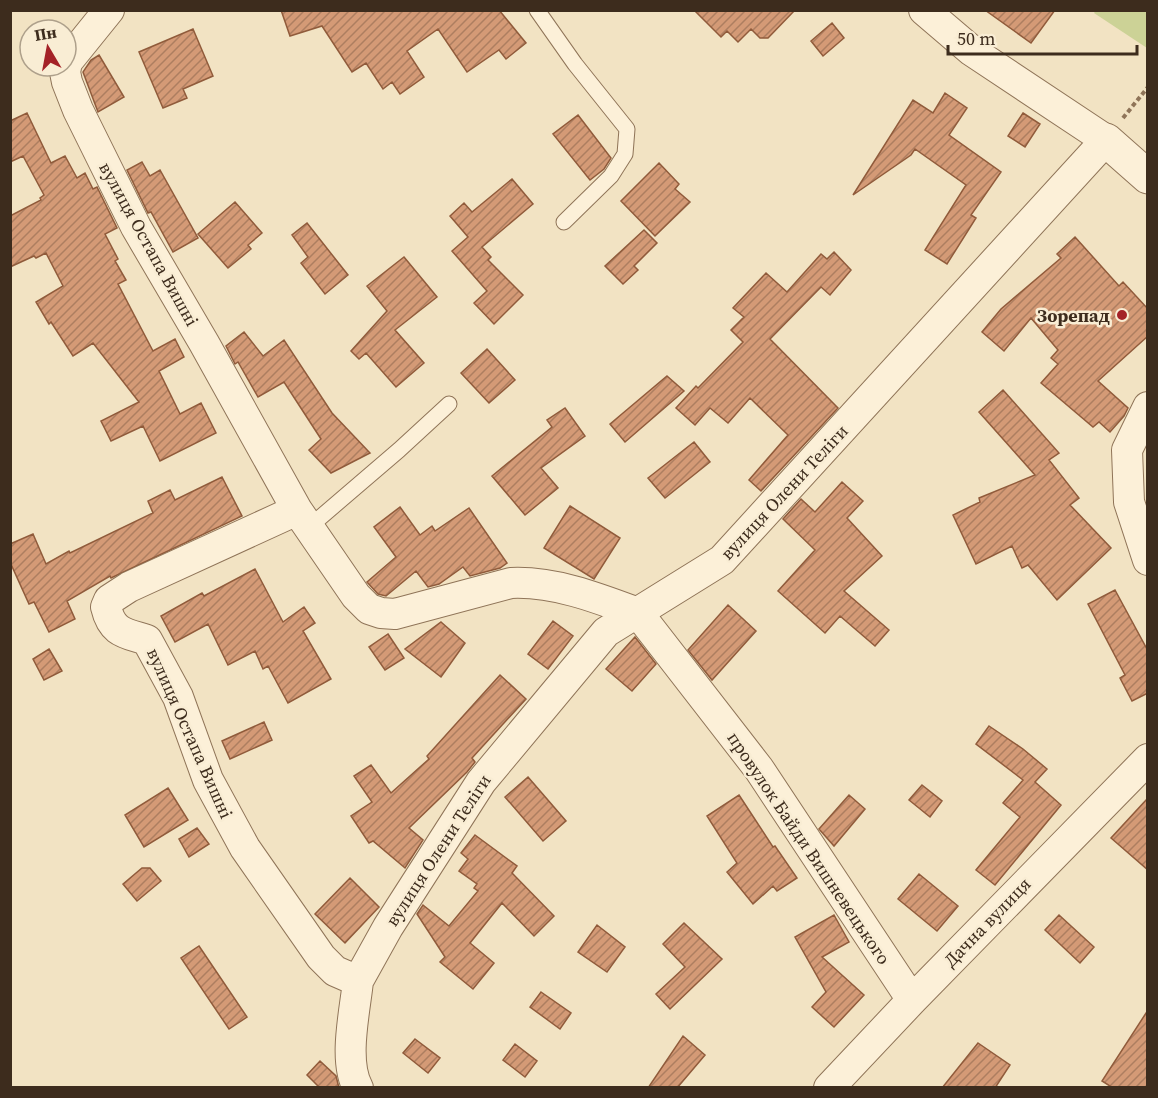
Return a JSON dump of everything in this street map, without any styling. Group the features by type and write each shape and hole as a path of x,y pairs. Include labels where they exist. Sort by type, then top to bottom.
{"street":[{"name":"вулиця Остапа Вишні","path":"109,10 67,62 65,72 67,82 78,110 136,228 303,519 356,596 369,609 395,614 511,583 525,582 544,584 638,613"},
{"path":"924,10 972,51 1106,140 1148,177"},
{"name":"вулиця Олени Теліги","path":"357,981 388,927 481,782 606,632 722,560 1106,140"},
{"path":"1148,407 1127,450 1127,461 1129,502 1148,560"},
{"name":"вулиця Остапа Вишні","path":"303,519 129,587 109,600 106,607 112,625 123,634 147,640 178,697 208,780 256,866 321,957 336,971 357,981"},
{"name":"провулок Байди Вишневецького","path":"638,613 759,769 912,1000"},
{"name":"Дачна вулиця","path":"829,1088 1148,759"},
{"path":"357,981 350,1065 358,1088"}],"lane":[{"path":"537,10 574,64 627,129 625,154 611,176 564,222"},
{"path":"303,519 399,450 449,404"}],"path":[{"path":"1106,140 1148,87"}],"green space":[{"path":"1096,10 1147,11 1147,48 1094,13"}],"building":[{"path":"281,10 499,10 526,43 506,59 499,50 467,72 438,29 407,51 424,77 400,94 392,82 383,89 366,63 352,72 322,26 290,36"},
{"path":"694,10 795,10 768,38 760,38 751,29 738,42 727,31 721,37"},
{"path":"985,10 1055,10 1031,43"},
{"path":"832,23 844,38 823,56 811,41"},
{"path":"193,29 213,76 183,89 187,98 163,108 139,52"},
{"path":"99,55 124,97 98,112 83,72 91,60"},
{"path":"945,93 967,108 949,135 1001,172 971,215 976,218 947,264 925,250 966,185 915,149 911,155 853,195 913,100 933,113"},
{"path":"27,113 51,163 65,156 77,178 85,173 93,189 97,187 117,228 105,234 118,259 115,261 126,280 118,284 153,351 175,339 184,357 159,371 180,414 201,403 216,433 160,461 143,426 111,441 101,421 139,402 93,343 73,356 51,322 49,324 36,302 63,286 46,253 10,267 10,216 41,200 40,198 44,195 23,156 10,162 10,121"},
{"path":"1023,113 1040,124 1025,147 1008,136"},
{"path":"578,115 611,158 604,169 590,180 553,134"},
{"path":"142,162 150,176 160,170 198,238 173,252 151,212 148,213 127,170"},
{"path":"659,163 679,184 675,189 690,202 655,236 621,201"},
{"path":"512,179 533,204 482,247 491,257 488,260 523,295 494,324 474,303 487,291 452,251 468,237 450,216 464,203 472,212"},
{"path":"235,202 262,233 248,245 251,249 228,268 198,234"},
{"path":"307,223 348,275 325,294 301,263 308,257 292,235"},
{"path":"644,230 657,243 634,266 638,270 623,284 605,266"},
{"path":"1075,237 1119,286 1123,282 1148,309 1148,336 1098,381 1128,408 1110,432 1099,422 1093,427 1041,383 1058,364 1051,358 1058,350 1031,318 1004,351 982,332 1001,309 1061,258 1057,254"},
{"path":"834,252 851,270 830,295 821,287 770,339 838,408 761,491 749,480 788,435 750,398 728,423 710,408 695,425 676,408 743,342 731,330 744,317 733,308 766,273 787,292 821,254 827,259"},
{"path":"404,257 437,297 395,330 424,363 396,387 366,353 359,359 351,351 387,311 367,286"},
{"path":"244,332 263,356 284,340 332,413 370,453 331,473 309,450 321,439 284,382 258,397 238,362 235,364 226,346"},
{"path":"487,349 515,380 489,403 461,373"},
{"path":"667,376 684,391 625,442 610,424"},
{"path":"1003,390 1059,453 1049,460 1079,498 1070,505 1111,548 1057,600 1028,565 1022,568 1012,546 976,564 953,515 980,502 979,498 1035,475 979,412"},
{"path":"565,408 585,436 541,468 558,488 525,515 492,476 552,427 547,420"},
{"path":"694,442 710,462 665,498 648,478"},
{"path":"222,477 242,516 111,578 110,576 67,601 75,619 49,632 34,602 29,604 10,562 10,544 33,534 46,564 69,551 70,553 153,513 148,501 170,490 175,500"},
{"path":"842,482 863,501 847,518 882,556 844,591 889,630 875,646 840,616 825,633 778,591 815,550 783,519 801,499 815,512"},
{"path":"570,506 620,538 594,579 544,548"},
{"path":"400,507 420,535 432,526 435,531 469,508 507,563 500,568 470,576 463,567 439,584 428,587 416,571 386,596 378,594 367,582 396,557 374,527"},
{"path":"255,569 283,622 304,607 315,623 303,631 331,679 288,703 268,666 263,669 255,651 228,665 208,624 175,642 161,616 202,593 204,596"},
{"path":"1115,590 1148,651 1148,693 1132,701 1120,678 1125,675 1088,604"},
{"path":"728,605 756,631 712,680 688,650"},
{"path":"553,621 573,636 548,669 528,654"},
{"path":"441,622 465,643 441,677 405,649"},
{"path":"388,634 404,658 385,670 369,647"},
{"path":"635,637 656,664 632,691 606,669"},
{"path":"49,649 62,671 44,680 33,659"},
{"path":"500,675 526,699 472,758 475,762 467,772 409,828 423,840 405,868 373,841 369,843 351,816 372,802 354,776 371,765 391,793 429,759 427,756"},
{"path":"264,722 272,740 230,759 222,741"},
{"path":"989,726 1047,769 1035,782 1061,805 995,885 976,870 1020,817 1003,803 1023,780 976,744"},
{"path":"528,777 566,821 543,841 505,797"},
{"path":"922,785 942,801 930,817 909,800"},
{"path":"168,788 188,820 144,847 125,815"},
{"path":"739,795 773,847 775,846 797,878 777,891 773,886 753,904 727,872 737,863 707,816"},
{"path":"849,795 865,809 834,846 819,829"},
{"path":"1148,798 1148,870 1111,838"},
{"path":"197,828 209,844 189,857 179,839"},
{"path":"475,835 517,866 512,873 554,916 534,936 502,903 470,943 494,963 473,989 440,962 445,957 417,914 423,905 449,926 478,891 474,888 477,884 459,871 468,859 461,853"},
{"path":"142,868 150,868 161,881 137,901 123,884"},
{"path":"919,874 958,906 937,931 898,899"},
{"path":"350,878 379,907 345,943 315,914"},
{"path":"834,915 849,942 822,957 864,995 834,1027 812,1007 826,992 795,937"},
{"path":"1059,915 1094,947 1080,963 1045,930"},
{"path":"684,923 722,959 670,1009 656,994 685,967 663,944"},
{"path":"597,925 625,947 607,972 578,952"},
{"path":"199,946 247,1017 229,1029 181,958"},
{"path":"541,992 571,1013 560,1029 530,1007"},
{"path":"1148,1010 1148,1088 1113,1088 1102,1081"},
{"path":"683,1036 705,1055 677,1088 648,1088"},
{"path":"415,1039 440,1058 428,1073 403,1053"},
{"path":"978,1043 1010,1065 995,1088 942,1088"},
{"path":"515,1044 537,1061 525,1077 503,1060"},
{"path":"320,1061 336,1076 339,1088 320,1088 307,1075"}],"place":[{"name":"Зорепад","path":"1122,315"}]}
